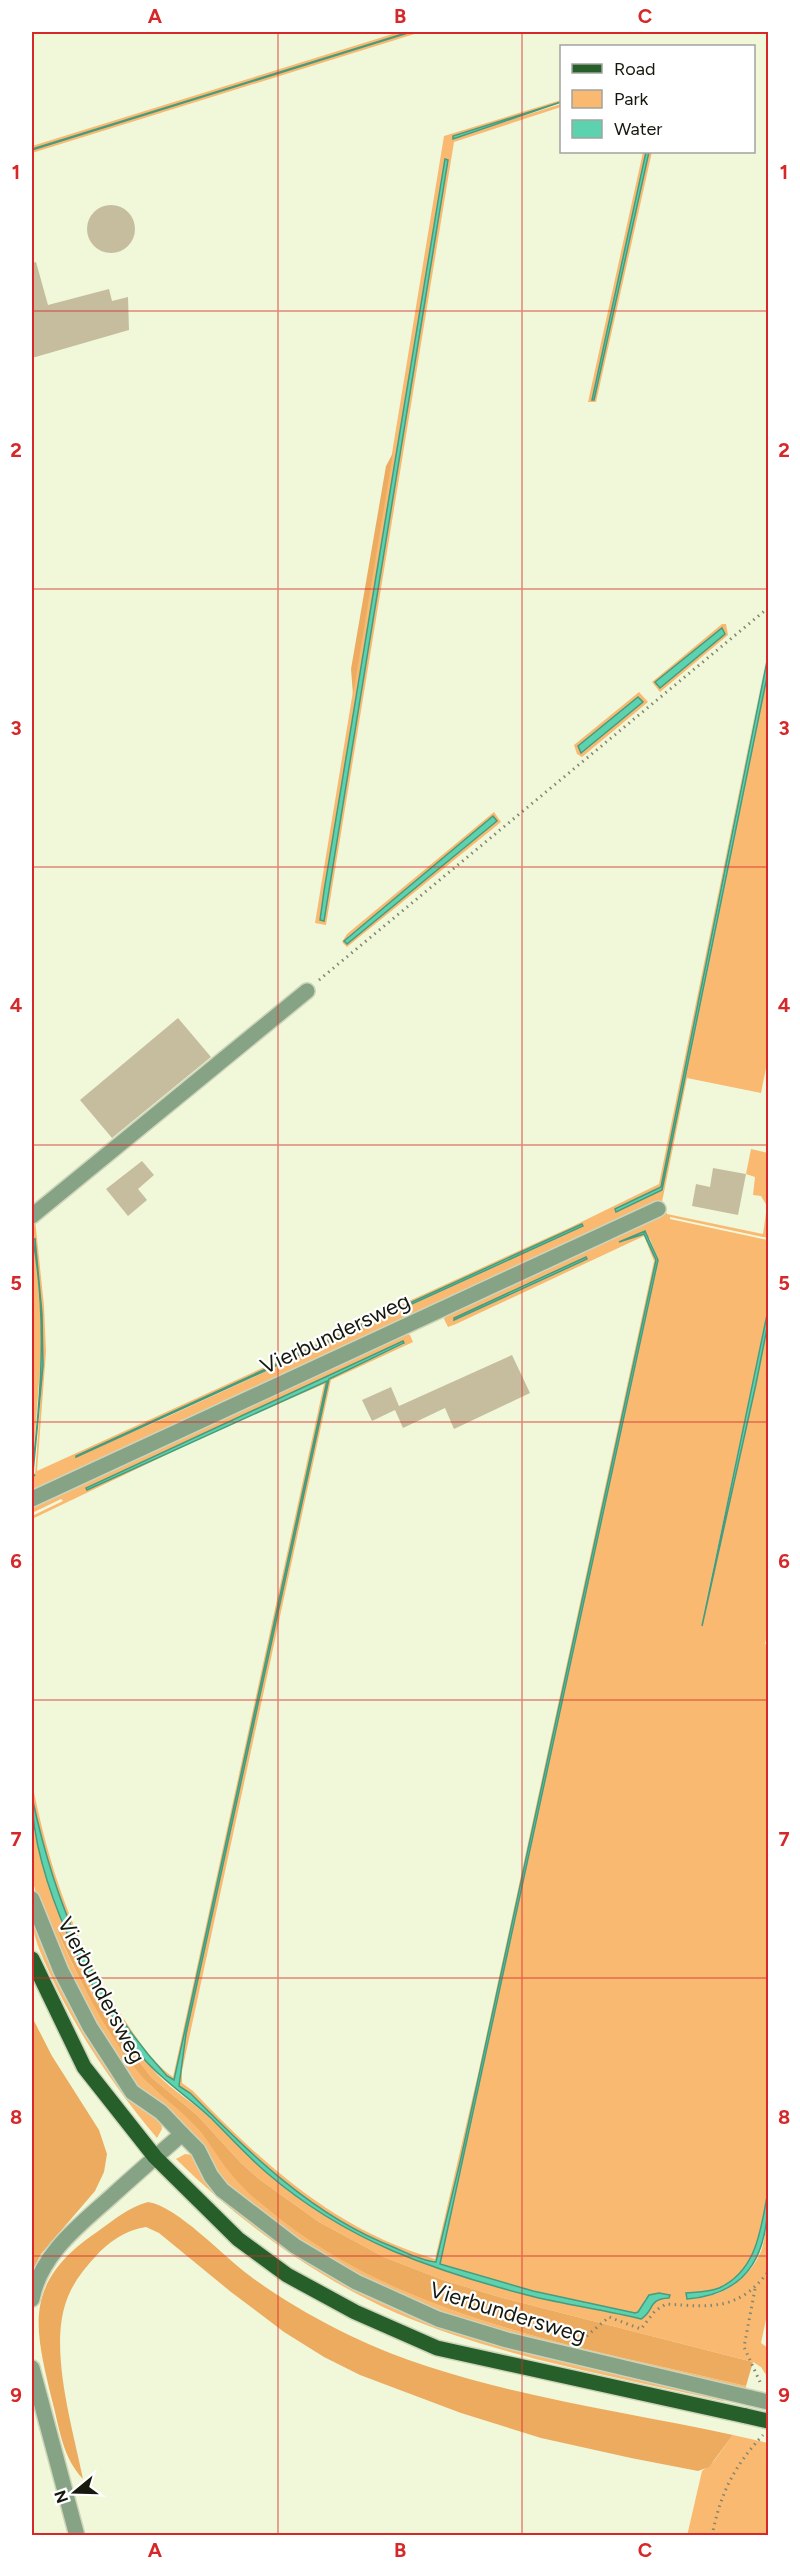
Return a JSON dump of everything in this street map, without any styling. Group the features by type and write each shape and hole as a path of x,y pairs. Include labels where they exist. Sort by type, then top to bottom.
{"main road":[{"name":"Vierbundersweg","path":"32,1959 84,2067 155,2157 238,2240 287,2275 355,2312 437,2348 746,2416 766,2423"}],"street":[{"path":"32,1216 307,991"},
{"name":"Vierbundersweg","path":"32,1498 658,1209"},
{"name":"Vierbundersweg","path":"32,1899 61,1971 90,2026 125,2083 139,2098 161,2112 198,2150 215,2183 222,2190 295,2246 356,2282 438,2319 507,2340 751,2398 766,2395"},
{"path":"32,2299 42,2270 52,2254 73,2231 182,2134"},
{"path":"32,2368 77,2535"}],"path":[{"path":"307,991 768,608"},
{"path":"580,2358 581,2341 609,2317 641,2329 655,2311 666,2304 702,2306 728,2304 755,2289 768,2272"},
{"path":"755,2289 744,2347 755,2376 766,2395"},
{"path":"712,2535 718,2504 741,2458 763,2435 766,2423"}],"green space":[{"path":"399,32 421,32 32,153 32,146"},
{"path":"560,100 560,102 453,136 454,138 560,104 560,107 454,142 326,925 315,923 444,136","holes":["445,160 448,160 324,921 321,920 324,891"]},
{"path":"643,153 646,153 592,399 649,153 652,153 596,402 588,402"},
{"path":"722,624 726,624 728,635 660,692 652,682"},
{"path":"768,650 661,1188 615,1209 616,1212 662,1190 768,672 768,1058 761,1093 687,1078 662,1202 32,1493 43,1365 42,1343 32,1474 32,1222 35,1219 46,1352 37,1471 571,1227 659,1184","holes":["582,1224 583,1226 158,1421 76,1456"]},
{"path":"639,692 648,702 582,757 577,754 574,745","holes":["638,697 643,702 582,753 578,746"]},
{"path":"494,812 501,822 347,947 342,942 347,934","holes":["493,817 497,821 346,944 344,941 349,936"]},
{"path":"751,1149 768,1153 768,1238 670,1217 670,1219 768,1240 768,1310 701,1626 768,1323 768,1629 765,1644 768,1645 768,2191 756,2246 742,2270 719,2288 687,2293 713,2295 722,2292 746,2275 761,2251 768,2215 768,2310 761,2343 768,2348 768,2378 761,2367 753,2362 503,2298 443,2280 384,2257 319,2222 259,2179 197,2115 152,2078 93,1997 60,1931 58,1932 83,1985 102,2018 149,2084 189,2119 255,2198 319,2246 375,2278 433,2303 494,2324 557,2342 746,2386 746,2389 581,2352 455,2319 383,2289 308,2248 224,2184 141,2092 81,2001 39,1903 32,1879 32,1821 49,1884 72,1946 104,2004 122,2031 164,2081 220,2127 286,2189 326,2216 368,2239 411,2258 456,2274 548,2299 641,2319 657,2300 666,2298 646,2298 638,2312 635,2313 533,2291 440,2265 658,1260 650,1239 644,1234 656,1260 461,2158 436,2263 363,2234 335,2218 259,2160 190,2093 179,2086 186,2034 329,1379 404,1344 403,1341 86,1488 327,1380 174,2080 167,2076 145,2051 126,2025 77,1942 64,1912 44,1850 34,1808 32,1782 56,1878 80,1939 110,1997 133,2032 154,2060 173,2077 324,1384 216,1431 32,1519 32,1516 63,1501 61,1499 32,1513 32,1501 401,1331 410,1335 413,1342 331,1380 182,2071 182,2083 246,2144 303,2192 365,2231 435,2259 478,2074 654,1261 644,1236 456,1324 448,1327 444,1319 448,1310 665,1210 667,1214 763,1234 767,1206 761,1196 753,1195 755,1177 746,1174","holes":["586,1258 455,1320 454,1318"]},
{"path":"32,1914 49,1960 161,2121 162,2129 157,2138 112,2080 73,2018 40,1952 35,1937"},
{"path":"185,2154 193,2155 206,2177 372,2296 724,2396 723,2401 515,2353 433,2328 394,2312 306,2264 251,2225 176,2159"},
{"path":"733,2435 768,2443 768,2535 687,2536 702,2471 714,2461"}],"shaded area":[{"path":"393,453 353,695 351,669 386,466"},
{"path":"60,1931 93,1997 152,2078 197,2115 259,2179 319,2222 384,2257 443,2280 503,2298 753,2362 746,2386 557,2342 494,2324 433,2303 374,2278 318,2246 250,2195 227,2169 200,2131 140,2074 112,2036 87,1994 58,1932"},
{"path":"32,2017 52,2056 99,2130 107,2154 104,2172 95,2191 41,2254 32,2272"},
{"path":"148,2202 160,2206 186,2222 250,2276 286,2301 351,2336 395,2355 441,2371 539,2396 733,2435 709,2467 698,2471 541,2438 461,2413 360,2375 324,2357 284,2332 159,2233 146,2227 125,2234 112,2242 86,2267 71,2289 61,2322 61,2366 64,2390 83,2479 71,2462 60,2434 41,2351 40,2308 45,2288 56,2269 73,2251 121,2215"}],"water":[{"path":"411,32 32,150 32,149"},
{"path":"560,102 453,139 453,136"},
{"path":"646,153 649,153 594,400 592,400"},
{"path":"445,159 448,160 324,921 320,920 324,891"},
{"path":"722,628 725,634 660,688 655,682"},
{"path":"768,656 768,672 662,1190 616,1212 615,1209 661,1187"},
{"path":"638,697 643,702 581,753 578,746"},
{"path":"493,816 497,821 347,944 344,941"},
{"path":"582,1224 583,1226 76,1457 76,1456"},
{"path":"645,1231 658,1260 440,2264 533,2291 635,2313 649,2295 659,2293 670,2295 669,2298 654,2303 641,2319 513,2291 410,2258 343,2226 296,2196 267,2173 212,2119 144,2059 104,2005 68,1936 53,1899 35,1829 32,1797 52,1874 65,1911 97,1980 141,2045 167,2076 174,2080 327,1381 87,1490 86,1488 403,1341 404,1343 329,1379 186,2034 179,2086 190,2093 259,2160 335,2218 363,2234 414,2256 436,2262 461,2158 656,1260 644,1234 619,1242"},
{"path":"35,1239 42,1314 43,1365 33,1473 35,1476 32,1474 40,1386 41,1327 33,1240"},
{"path":"586,1257 587,1259 454,1320 454,1318"},
{"path":"768,1310 768,1323 756,1384 702,1626"},
{"path":"768,2191 765,2232 752,2265 741,2278 727,2288 709,2295 687,2299 686,2293 719,2288 742,2270 756,2246"}],"building":[{"path":"106,205 116,205 128,212 135,224 135,234 128,246 116,253 106,253 91,242 87,234 87,224 98,209"},
{"path":"36,262 48,305 109,289 112,301 128,297 129,330 32,358 32,263"},
{"path":"178,1018 211,1057 112,1138 80,1100"},
{"path":"142,1161 154,1175 138,1189 147,1200 128,1216 106,1189"},
{"path":"713,1168 746,1174 738,1215 692,1206 696,1184 710,1187"},
{"path":"512,1355 530,1393 454,1429 445,1408 403,1428 395,1410 372,1421 362,1400 391,1387 399,1406"}]}
